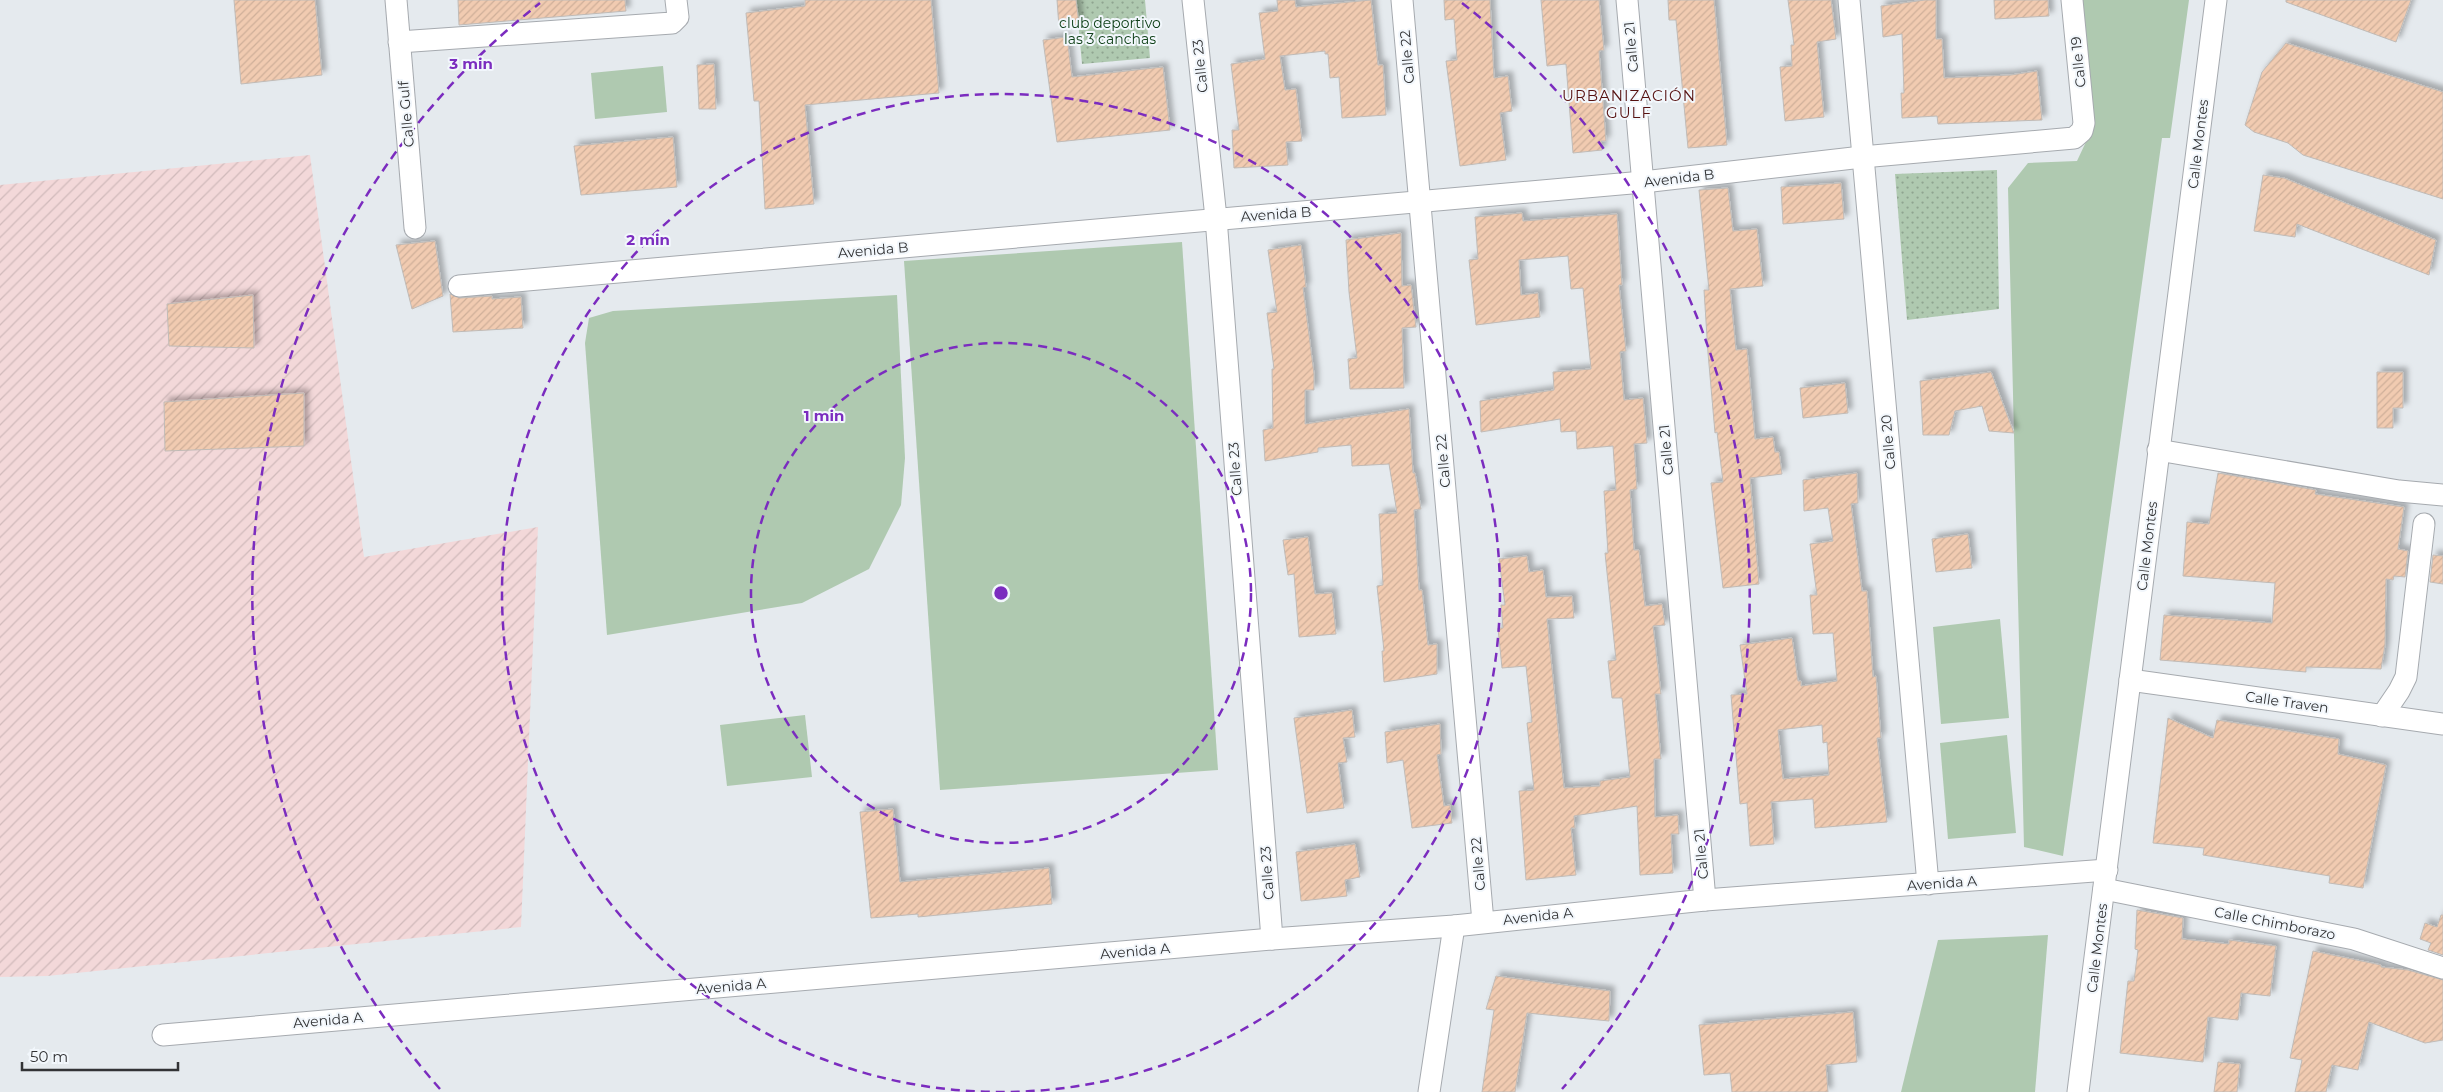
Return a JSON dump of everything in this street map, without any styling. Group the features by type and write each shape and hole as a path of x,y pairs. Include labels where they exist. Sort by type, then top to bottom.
{"street":[{"name":"Calle Gulf","path":"396,0 415,228"},
{"path":"400,42 672,24 678,17 676,0"},
{"name":"Calle 23","path":"1193,0 1216,218 1272,939"},
{"name":"Calle 22","path":"1402,0 1483,922"},
{"name":"Calle 21","path":"1627,0 1705,900"},
{"name":"Calle 20","path":"1848,0 1928,884"},
{"name":"Calle 19","path":"2072,0 2084,123"},
{"name":"Calle Montes","path":"2078,1092 2216,0"},
{"name":"Avenida B","path":"459,286 1216,218 1420,203 1643,182 1862,157 2074,138 2082,131 2084,123"},
{"path":"2158,450 2399,491 2443,496"},
{"path":"2382,716 2406,677 2424,524"},
{"name":"Calle Traven","path":"2130,680 2443,724"},
{"name":"Avenida A","path":"163,1035 1272,939 1454,926 1705,900 1928,884 2105,879"},
{"name":"Calle Chimborazo","path":"2105,879 2354,939 2443,968"},
{"path":"1429,1092 1454,926"}],"shaded area":[{"path":"310,155 364,557 538,527 521,927 47,976 0,977 0,185"}],"green space":[{"name":"club deportivo las 3 canchas","path":"1076,0 1145,0 1150,58 1082,64"},
{"path":"2082,0 2189,0 2170,138 2162,138 2063,856 2024,847 2008,188 2028,163 2077,161 2092,129"},
{"path":"663,66 667,112 595,119 591,73"},
{"path":"1997,170 1999,309 1907,320 1895,174"},
{"path":"1182,242 1218,770 940,790 904,261"},
{"path":"897,295 905,458 901,505 869,569 802,603 607,635 585,343 589,318 613,311"},
{"path":"2000,619 2009,718 1941,724 1933,627"},
{"path":"805,715 812,777 727,786 720,725"},
{"path":"2007,735 2016,833 1948,839 1940,743"},
{"path":"2048,935 2035,1092 1901,1092 1938,940"}],"building":[{"path":"234,0 315,0 322,75 241,84"},
{"path":"458,0 625,0 626,11 459,25"},
{"path":"805,0 931,0 939,93 805,105 814,204 765,209 759,101 754,101 746,13 805,6"},
{"path":"1057,0 1076,0 1079,24 1059,27"},
{"path":"1277,0 1295,0 1296,7 1371,0 1378,65 1383,65 1386,115 1342,118 1339,77 1330,78 1328,54 1325,54 1325,51 1280,56 1285,90 1296,89 1302,141 1286,142 1288,165 1234,168 1232,130 1239,130 1231,64 1265,59 1259,13 1278,11"},
{"path":"1444,0 1490,0 1494,78 1508,76 1512,111 1500,113 1506,160 1460,166 1446,61 1457,60 1454,19 1445,20"},
{"path":"1541,0 1599,0 1604,50 1599,51 1606,141 1601,141 1602,150 1573,153 1566,64 1547,66"},
{"path":"1668,0 1714,0 1727,145 1688,148 1676,20 1669,20"},
{"path":"1788,0 1831,0 1836,39 1817,42 1824,117 1785,121 1780,67 1792,66 1791,45 1794,45"},
{"path":"1936,0 1936,39 1942,39 1944,78 2011,75 2037,71 2042,120 1938,124 1937,116 1902,118 1901,93 1904,93 1902,34 1883,37 1881,6"},
{"path":"1994,0 2048,0 2049,16 1995,19"},
{"path":"2286,0 2411,0 2396,42 2286,2"},
{"path":"1067,37 1072,77 1163,67 1170,130 1057,142 1043,40"},
{"path":"2286,43 2443,92 2443,199 2303,155 2288,143 2254,132 2245,125 2262,72"},
{"path":"714,64 716,109 699,109 697,65"},
{"path":"673,137 677,187 581,195 574,146"},
{"path":"2263,175 2284,178 2436,240 2429,275 2297,224 2295,237 2254,231"},
{"path":"1841,183 1844,219 1783,224 1781,187"},
{"path":"1728,188 1733,231 1757,229 1763,286 1730,289 1736,350 1747,349 1755,439 1773,437 1775,452 1779,452 1782,474 1750,478 1759,584 1723,588 1711,483 1723,482 1717,432 1715,433 1708,353 1704,290 1709,290 1699,190"},
{"path":"1522,213 1523,221 1617,214 1622,285 1619,285 1626,351 1620,352 1624,400 1643,398 1647,443 1634,444 1637,489 1630,490 1634,550 1639,550 1645,606 1662,604 1665,625 1653,626 1661,694 1655,694 1661,759 1654,759 1655,817 1678,815 1679,834 1671,834 1673,873 1640,875 1637,806 1574,816 1575,828 1571,828 1576,875 1526,880 1519,791 1534,790 1527,723 1532,722 1526,666 1502,668 1498,628 1503,628 1501,605 1505,605 1499,559 1527,556 1529,572 1543,570 1546,597 1572,596 1574,618 1547,619 1564,788 1600,786 1600,781 1630,777 1622,698 1612,698 1608,661 1616,660 1605,553 1608,553 1604,491 1616,490 1613,446 1577,449 1576,431 1561,432 1560,419 1481,432 1480,401 1554,390 1553,372 1591,369 1583,288 1571,289 1568,256 1519,260 1521,295 1538,293 1540,317 1476,325 1469,260 1478,259 1475,217"},
{"path":"1401,233 1402,286 1411,285 1416,327 1402,328 1404,388 1350,389 1348,359 1357,358 1349,292 1346,240"},
{"path":"435,241 443,296 412,309 396,245"},
{"path":"1301,245 1306,287 1303,288 1314,374 1314,390 1305,390 1305,424 1409,409 1413,473 1415,473 1421,509 1414,510 1419,590 1422,590 1428,645 1437,644 1437,674 1384,682 1382,651 1384,651 1377,586 1383,585 1379,514 1397,513 1389,464 1352,466 1351,445 1318,448 1318,452 1265,461 1263,430 1273,428 1272,369 1274,369 1267,313 1277,312 1268,250"},
{"path":"450,294 460,298 492,296 492,299 521,297 523,328 453,332"},
{"path":"253,295 254,348 169,346 167,304"},
{"path":"1991,372 2014,433 1989,431 1982,406 1955,411 1949,435 1923,435 1920,381"},
{"path":"2377,372 2403,372 2403,408 2393,408 2393,428 2377,428"},
{"path":"1845,383 1848,413 1803,418 1800,388"},
{"path":"304,393 304,446 165,451 164,402"},
{"path":"1857,473 1858,503 1851,504 1862,591 1867,591 1873,677 1876,676 1881,738 1877,738 1887,822 1815,828 1813,799 1771,802 1774,844 1750,846 1747,803 1740,804 1731,695 1747,694 1740,645 1792,638 1798,681 1801,681 1801,686 1837,681 1833,633 1813,634 1810,595 1817,595 1810,544 1833,541 1828,508 1804,511 1803,480","holes":["1822,725 1823,743 1827,742 1829,775 1783,779 1778,730"]},
{"path":"2218,473 2316,490 2315,494 2404,507 2398,549 2408,551 2405,577 2394,576 2393,580 2386,579 2385,645 2381,669 2306,667 2306,672 2160,660 2164,615 2272,623 2275,583 2183,576 2187,522 2209,524"},
{"path":"1968,534 1972,568 1936,572 1932,539"},
{"path":"1308,537 1315,594 1332,593 1336,634 1299,637 1294,574 1288,575 1283,540"},
{"path":"2433,555 2443,556 2443,584 2430,582"},
{"path":"1352,710 1355,737 1343,738 1347,762 1338,763 1344,808 1307,813 1294,718"},
{"path":"2168,718 2213,738 2217,720 2339,739 2338,754 2386,765 2363,888 2329,883 2330,876 2203,855 2204,848 2153,843"},
{"path":"1440,724 1441,754 1437,755 1444,806 1450,805 1452,823 1412,828 1403,760 1387,763 1385,732"},
{"path":"893,809 900,882 1049,868 1052,904 918,917 918,914 871,918 860,812"},
{"path":"1355,844 1360,877 1345,880 1347,896 1301,901 1296,852"},
{"path":"2137,910 2183,918 2182,939 2229,944 2229,940 2276,946 2270,996 2241,993 2238,1020 2208,1017 2203,1062 2120,1053 2128,981 2134,981 2138,950 2135,949"},
{"path":"2441,915 2443,915 2443,955 2428,950 2431,943 2420,939 2425,923 2437,927"},
{"path":"2313,951 2381,965 2381,967 2408,970 2443,980 2443,1040 2425,1043 2369,1022 2358,1070 2332,1065 2326,1092 2295,1092 2302,1060 2290,1058"},
{"path":"1496,976 1610,991 1609,1021 1527,1013 1515,1092 1482,1092 1494,1010 1486,1009"},
{"path":"1853,1012 1857,1062 1826,1065 1828,1092 1732,1092 1730,1073 1704,1075 1699,1025"},
{"path":"2218,1062 2240,1064 2237,1092 2214,1092"}],"district":[{"name":"URBANIZACIÓN GULF","path":"1629,104"}]}
